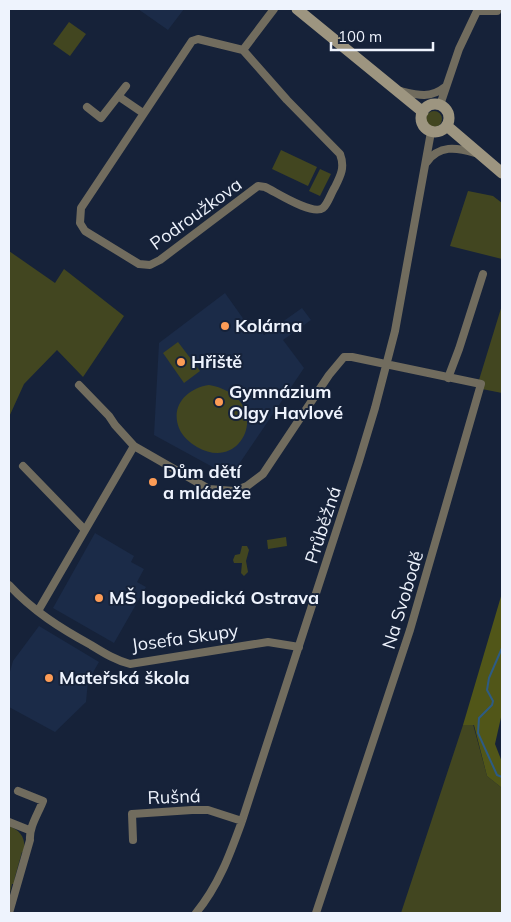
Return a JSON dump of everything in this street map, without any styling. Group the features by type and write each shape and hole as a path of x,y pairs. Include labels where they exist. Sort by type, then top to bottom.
{"main road":[{"path":"297,9 423,112"},
{"path":"432,105 440,105 448,114 446,126 440,131 431,132 422,124 421,116 432,105"},
{"path":"446,126 502,173"}],"street":[{"path":"243,50 274,9"},
{"path":"440,105 459,49 478,10 497,11"},
{"name":"Podroužkova","path":"198,39 243,50 276,88 340,154 342,174 324,207 318,210 309,210 265,187 258,186 160,260 150,265 137,263 85,231 80,223 81,208 192,41 198,39"},
{"path":"87,107 101,118 126,86"},
{"path":"398,91 424,96 436,93 445,87"},
{"path":"118,96 143,114"},
{"name":"Průběžná","path":"196,913 214,888 224,869 242,821 359,461 386,365 404,285 431,132"},
{"path":"426,164 439,151 451,148 463,149 481,155"},
{"path":"448,378 483,274"},
{"name":"Na Svobodě","path":"134,446 209,489 234,491 247,486 262,474 329,375 344,357 352,357 481,384 410,630 316,913"},
{"path":"38,611 134,446 109,416 79,385"},
{"path":"23,466 84,529"},
{"name":"Josefa Skupy","path":"9,585 26,603 60,628 118,661 130,664 268,642 299,647"},
{"path":"9,913 30,840 30,830 43,801 18,791"},
{"name":"Rušná","path":"133,840 132,814 208,810 242,821"},
{"path":"9,822 30,830"}],"shaded area":[{"path":"138,9 184,9 168,30"},
{"name":"Gymnázium Olgy Havlové","path":"225,293 247,324 253,320 264,335 302,308 311,320 283,340 304,368 237,467 220,471 154,435 159,343"},
{"name":"MŠ logopedická Ostrava","path":"95,533 134,556 131,562 144,569 137,582 146,587 114,643 53,608"},
{"name":"Mateřská škola","path":"39,626 99,662 88,681 86,702 55,732 9,707 9,675 13,661"}],"green space":[{"path":"69,22 86,34 70,56 53,44"},
{"path":"434,111 440,113 442,119 440,125 434,127 428,125 426,119 428,113"},
{"path":"281,150 317,167 308,186 272,169"},
{"path":"320,169 331,174 320,196 309,191"},
{"path":"468,191 493,196 502,203 502,259 450,246"},
{"path":"9,251 55,283 64,269 124,316 83,377 57,350 24,384 9,417"},
{"path":"502,305 502,393 482,389 484,381 479,380"},
{"name":"Hřiště","path":"178,342 200,371 184,383 163,353"},
{"path":"209,385 229,392 242,404 247,417 246,431 239,443 228,451 214,453 197,447 182,434 179,428 177,412 183,399 194,390"},
{"path":"286,537 287,546 268,549 267,540"},
{"path":"242,546 247,546 249,550 246,561 248,572 244,576 241,573 242,563 234,563 233,560 235,555 240,554"},
{"path":"502,593 502,713 495,744 502,762 502,788 487,776 474,725 463,725"},
{"path":"473,724 487,776 502,788 502,913 401,913 463,725"},
{"path":"9,826 17,830 22,836 24,852 22,852 9,897"}],"waterway":[{"path":"502,648 489,678 487,690 493,701 492,705 479,718 478,733 497,775 502,777"}],"place":[{"name":"Kolárna","path":"225,326"},
{"name":"Hřiště","path":"181,362"},
{"name":"Gymnázium Olgy Havlové","path":"219,402"},
{"name":"Dům dětí a mládeže","path":"153,482"},
{"name":"MŠ logopedická Ostrava","path":"99,598"},
{"name":"Mateřská škola","path":"49,678"}]}
